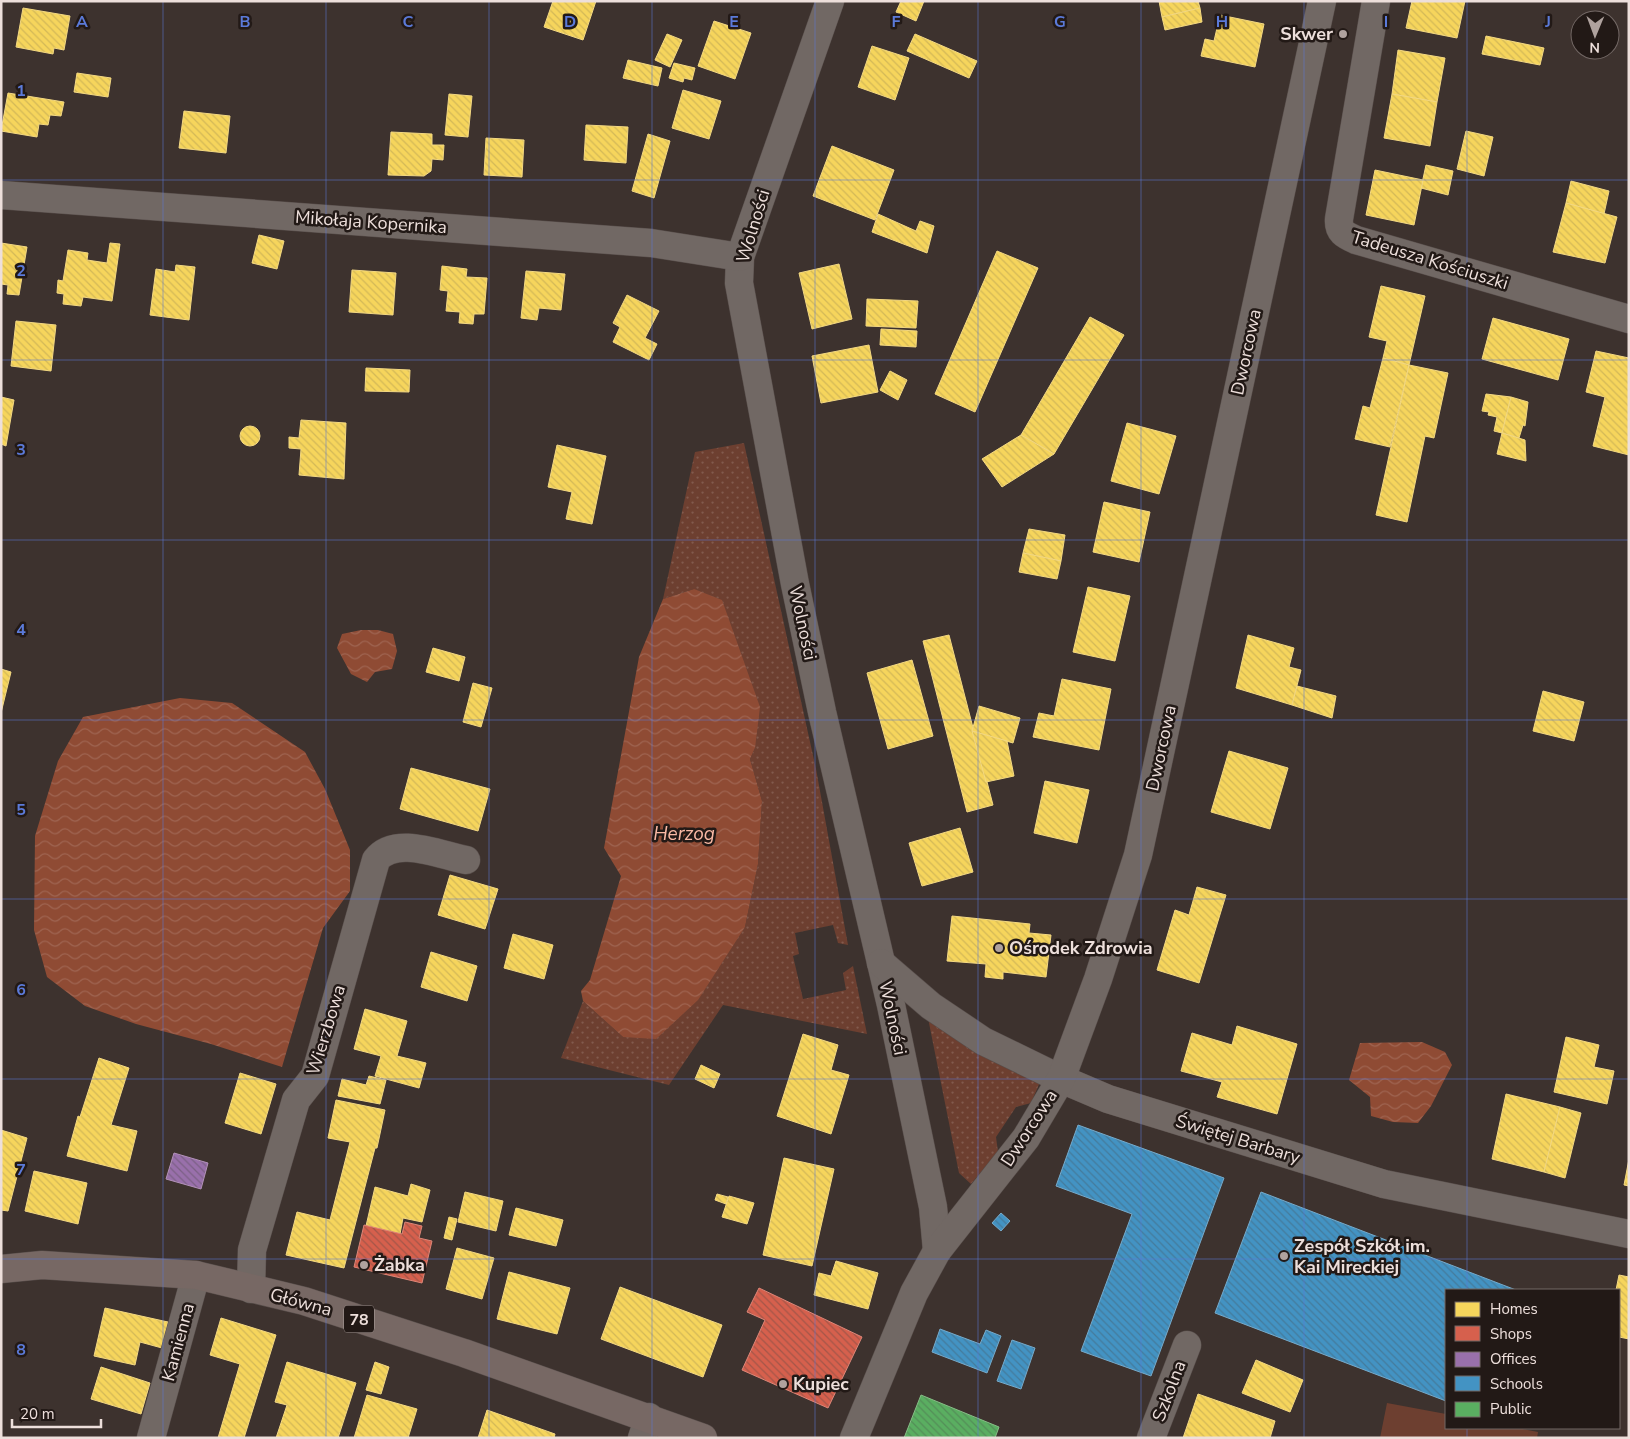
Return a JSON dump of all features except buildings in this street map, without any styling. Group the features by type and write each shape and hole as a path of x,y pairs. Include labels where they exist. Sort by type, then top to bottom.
{"main road":[{"name":"Główna","path":"1,1269 42,1265 196,1275 314,1304 646,1428 703,1438"}],"street":[{"name":"Dworcowa","path":"854,1438 914,1293 938,1251 1026,1138 1061,1079 1098,980 1138,855 1322,1"},
{"name":"Tadeusza Kościuszki","path":"1376,1 1339,219 1339,228 1344,235 1629,319"},
{"name":"Wolności","path":"823,3 740,257 739,283 795,584 822,712 881,963 933,1207 938,1251"},
{"name":"Mikołaja Kopernika","path":"1,195 651,243 740,257"},
{"name":"Wierzbowa","path":"251,1289 252,1250 296,1100 315,1076 376,860 381,854 398,848 466,860"},
{"name":"Świętej Barbary","path":"881,963 931,1006 983,1041 1061,1079 1108,1098 1384,1184 1629,1234"},
{"name":"Kamienna","path":"151,1438 196,1275"},
{"name":"Szkolna","path":"1151,1438 1187,1345"}],"shaded area":[{"path":"744,443 816,769 848,945 838,943 833,925 795,933 799,954 793,956 803,999 846,990 843,973 853,966 867,1034 723,1005 669,1085 561,1058 583,1001 623,1037 745,927 758,864 762,801 750,759 755,748 694,589 663,599 695,452"},
{"path":"927,1013 975,1052 1040,1082 1031,1103 1016,1107 996,1137 998,1152 971,1184 959,1173"},
{"path":"1387,1403 1445,1414 1445,1429 1522,1429 1538,1432 1537,1438 1380,1438"}],"water":[{"name":"Herzog","path":"694,589 722,600 760,707 755,748 750,759 762,801 758,864 745,927 698,1000 656,1039 623,1037 583,1001 581,991 590,980 621,876 604,848 639,657 663,599"},
{"path":"361,630 378,630 393,634 397,651 392,669 375,672 367,682 351,674 337,648 342,634"},
{"path":"180,698 232,703 305,752 325,789 350,850 350,891 323,928 282,1067 211,1044 136,1024 85,1006 47,977 34,930 35,836 58,761 83,717"},
{"path":"1422,1042 1445,1052 1452,1065 1431,1106 1418,1123 1393,1122 1371,1116 1370,1097 1349,1080 1360,1043"}],"place":[{"name":"Skwer","path":"1343,34"},
{"name":"Ośrodek Zdrowia","path":"999,948"},
{"name":"Zespół Szkół im. Kai Mireckiej","path":"1284,1256"},
{"name":"Żabka","path":"364,1265"},
{"name":"Kupiec","path":"783,1384"}]}
